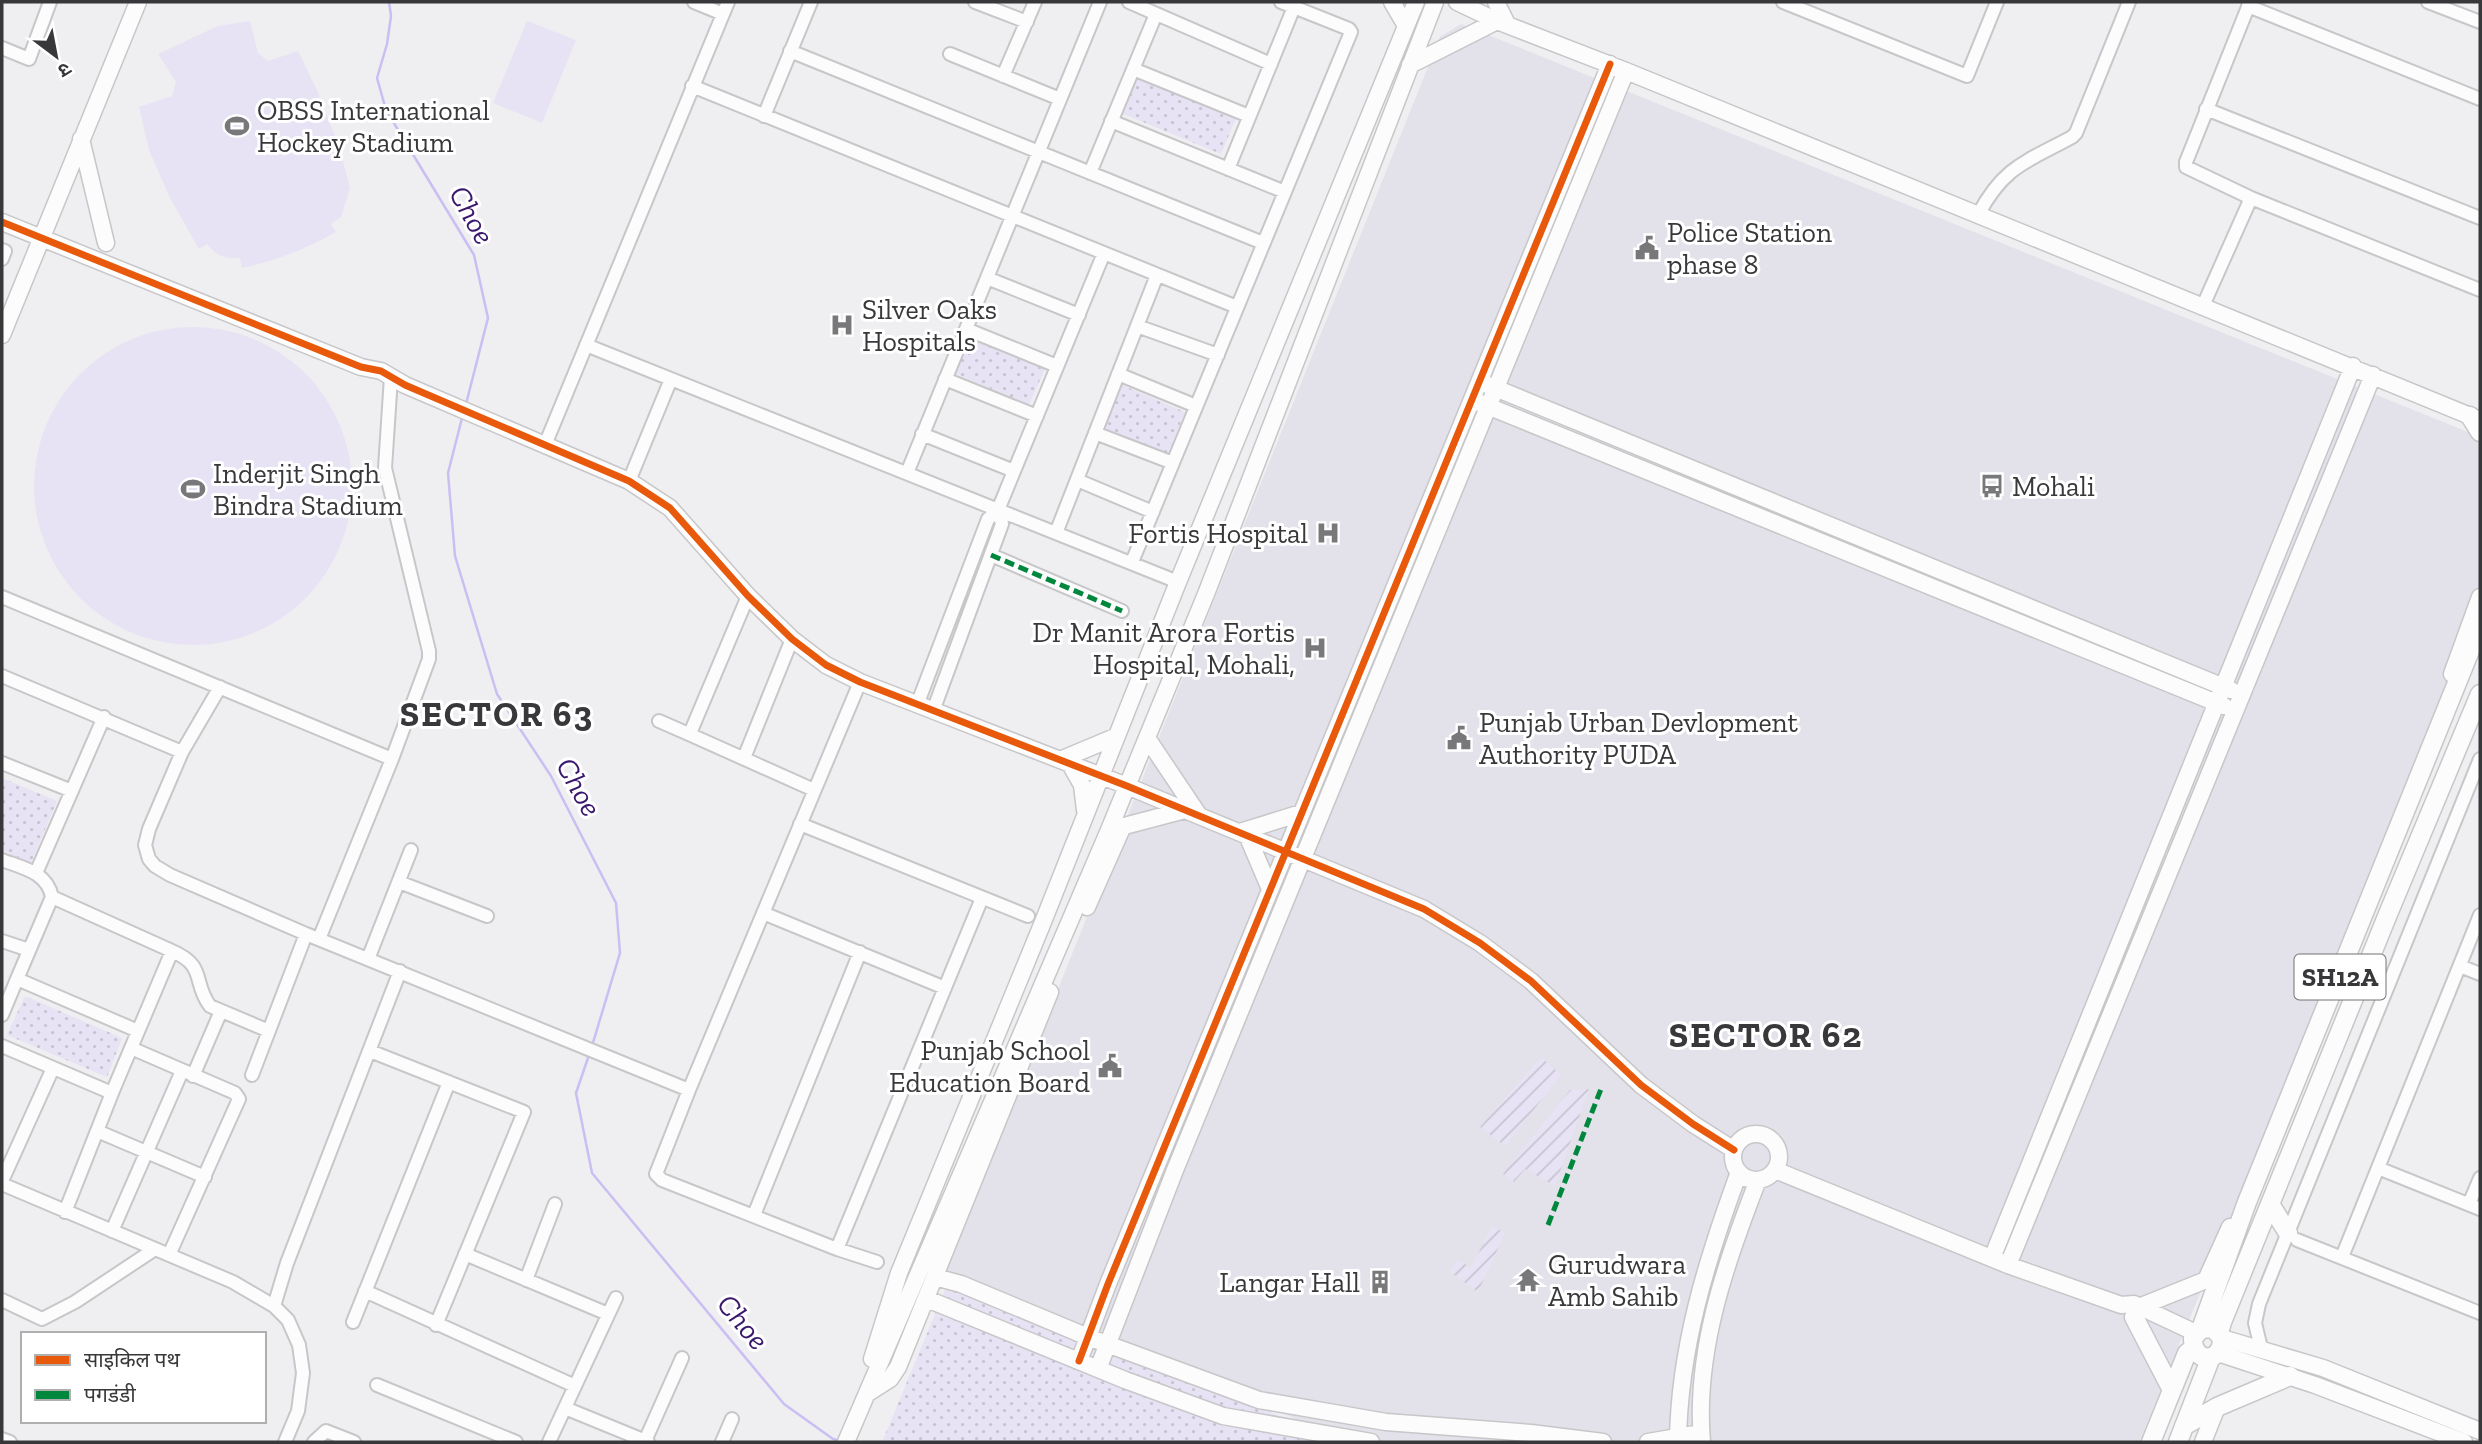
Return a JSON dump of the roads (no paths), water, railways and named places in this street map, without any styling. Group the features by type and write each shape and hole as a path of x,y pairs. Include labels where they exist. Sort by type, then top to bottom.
{"main road":[{"path":"2475,418 2480,432"},
{"name":"SH12A","path":"2151,1442 2187,1353 2196,1338 2244,1201 2480,626"},
{"name":"SH12A","path":"2181,1434 2218,1345 2222,1322 2480,694"},
{"path":"2270,1204 2293,1236"},
{"path":"2131,1310 2172,1390"},
{"path":"2209,1328 2218,1345 2201,1356 2196,1338 2209,1328"},
{"path":"2181,1434 2217,1406 2290,1376"}],"street":[{"path":"2,48 29,59 50,2"},
{"path":"2,335 36,237 126,2"},
{"path":"2,306 81,139 138,2"},
{"path":"694,2 723,15"},
{"path":"545,445 729,2"},
{"path":"764,116 811,2"},
{"path":"975,2 1027,22"},
{"path":"1003,76 1035,2"},
{"path":"907,473 1100,2"},
{"path":"1129,2 1270,64"},
{"path":"1132,562 1351,32 1281,2"},
{"path":"1392,2 1406,26"},
{"path":"867,1397 862,1393 899,1272 1416,2"},
{"path":"867,1397 894,1375 927,1300 1116,828 1127,786 1206,594 1435,2"},
{"path":"1457,2 2475,418"},
{"path":"1496,2 1502,22"},
{"path":"1783,2 1966,76 1970,75 1997,2"},
{"path":"1978,215 1995,186 2008,173 2076,133 2129,2"},
{"path":"2428,2 2480,22"},
{"path":"2480,99 2249,4 2186,162 2186,167 2251,198 2480,290"},
{"path":"1228,169 1294,7"},
{"path":"1090,173 1156,14"},
{"path":"1410,65 1502,22"},
{"path":"790,51 1263,243"},
{"path":"950,54 1060,99"},
{"path":"1079,1361 1108,1284 1610,64"},
{"path":"1133,69 1249,116"},
{"path":"1098,1369 1175,1170 1626,71"},
{"path":"692,86 1237,307"},
{"path":"2206,109 2480,218"},
{"path":"1111,121 1285,192"},
{"path":"81,139 106,243"},
{"path":"2202,308 2251,198"},
{"path":"2,222 361,367 381,371 398,381 629,481 670,508 748,596 792,639 826,665 860,682 1100,775 1424,909 1480,943 1531,981 1641,1086 1734,1150"},
{"path":"2,250 5,251 2,259"},
{"path":"917,705 988,519 998,510 1104,253"},
{"path":"1056,533 1157,275"},
{"path":"987,278 1079,315"},
{"path":"1137,326 1217,355"},
{"path":"966,329 1058,366"},
{"path":"586,345 1178,582"},
{"path":"1992,1258 2353,366"},
{"path":"1118,374 1196,406"},
{"path":"2008,1265 2373,375"},
{"path":"629,481 671,379"},
{"path":"945,379 1037,416"},
{"path":"252,1075 269,1031 392,759 428,665 429,651 385,468 398,381"},
{"path":"1479,382 2243,695"},
{"path":"1472,399 2236,711"},
{"path":"1095,433 1173,463"},
{"path":"922,435 1014,471"},
{"path":"1615,458 1621,440"},
{"path":"1077,480 1153,512"},
{"path":"933,711 1002,524 998,510"},
{"path":"1876,565 1883,548"},
{"path":"991,555 1122,611"},
{"path":"691,735 748,596"},
{"path":"2,597 392,759"},
{"path":"2131,1310 2206,1280 2244,1201 2418,767 2480,597"},
{"path":"2002,617 2008,599"},
{"path":"744,758 792,639"},
{"path":"2,676 182,752"},
{"path":"860,682 657,1170 658,1178 837,1249 877,1262"},
{"path":"219,687 182,752 149,829 145,845 149,859 155,866 170,875 313,936 689,1090"},
{"path":"36,873 104,718"},
{"path":"659,721 814,790"},
{"path":"1065,762 1115,737"},
{"path":"1147,738 1192,813"},
{"path":"2261,1348 2256,1330 2256,1314 2293,1236 2480,759"},
{"path":"1065,762 1083,790 1085,813"},
{"path":"2,763 72,791"},
{"path":"1116,828 1192,813"},
{"path":"1244,834 1301,813"},
{"path":"800,824 1028,916"},
{"path":"846,1442 914,1281 1116,828"},
{"path":"1244,834 1270,889"},
{"path":"368,959 411,850"},
{"path":"2,860 36,873 47,882 52,897 2,1015"},
{"path":"399,882 486,916"},
{"path":"52,897 186,957 197,970 204,998 210,1006 269,1031"},
{"path":"837,1249 982,898"},
{"path":"763,913 945,988"},
{"path":"2132,913 2151,918"},
{"path":"2342,1257 2480,915"},
{"path":"2,940 29,950"},
{"path":"65,1212 173,951"},
{"path":"754,1215 860,952"},
{"path":"2460,966 2480,974"},
{"path":"274,1306 287,1263 400,971"},
{"path":"17,979 138,1031"},
{"path":"112,1231 147,1152 221,1011"},
{"path":"1209,1039 1226,1047"},
{"path":"2,1046 112,1093"},
{"path":"131,1048 235,1093 239,1099 169,1255"},
{"path":"370,1051 524,1112 436,1325"},
{"path":"53,1068 2,1183 233,1282 274,1306 288,1320 299,1345 303,1373 298,1411 285,1442"},
{"path":"353,1322 450,1082"},
{"path":"97,1131 205,1177"},
{"path":"1763,1134 1774,1142 1780,1156 1775,1170 1758,1180 1747,1178 1739,1172 1733,1159 1734,1150 1742,1138 1763,1134"},
{"path":"1158,1164 1175,1170"},
{"path":"2378,1168 2475,1207 2480,1178"},
{"path":"1775,1170 2196,1338"},
{"path":"1679,1440 1685,1360 1697,1300 1739,1172"},
{"path":"1648,1442 1701,1438 1703,1378 1712,1322 1732,1246 1758,1180"},
{"path":"526,1280 555,1204"},
{"path":"2293,1236 2480,1313"},
{"path":"2,1300 42,1319 75,1303 155,1250"},
{"path":"465,1254 608,1314"},
{"path":"934,1277 972,1289 1107,1345 1259,1400 1386,1422 1531,1433 1603,1442"},
{"path":"1108,1284 1126,1292"},
{"path":"365,1292 575,1386"},
{"path":"549,1442 616,1298"},
{"path":"927,1300 1223,1416 1371,1442"},
{"path":"2218,1345 2261,1348 2323,1368 2480,1431"},
{"path":"2218,1345 2290,1376 2464,1442"},
{"path":"565,1408 647,1442 682,1358"},
{"path":"377,1385 516,1442"},
{"path":"2203,1442 2217,1406"},
{"path":"722,1442 732,1419"},
{"path":"314,1442 326,1431 354,1442"},
{"path":"2,1439 10,1442"}],"waterway":[{"name":"Choe","path":"389,2 391,16 387,44 377,78 386,110 474,255 488,318 466,404"},
{"name":"Choe","path":"462,418 448,473 455,556 497,694 551,776 616,903 620,953 592,1046"},
{"name":"Choe","path":"589,1055 576,1093 592,1173 784,1404 833,1439 841,1441"}],"place":[{"name":"OBSS International Hockey Stadium","path":"237,126"},
{"name":"Police Station phase 8","path":"1647,248"},
{"name":"Silver Oaks Hospitals","path":"842,325"},
{"name":"Mohali","path":"1992,486"},
{"name":"Inderjit Singh Bindra Stadium","path":"193,489"},
{"name":"Fortis Hospital","path":"1328,533"},
{"name":"Dr Manit Arora Fortis Hospital, Mohali,","path":"1315,648"},
{"name":"Punjab Urban Devlopment Authority PUDA","path":"1459,738"},
{"name":"Punjab School Education Board","path":"1110,1066"},
{"name":"Gurudwara Amb Sahib","path":"1528,1280"},
{"name":"Langar Hall","path":"1380,1282"}],"district":[{"name":"SECTOR 63","path":"497,714"},
{"name":"SECTOR 62","path":"1766,1035"}]}
